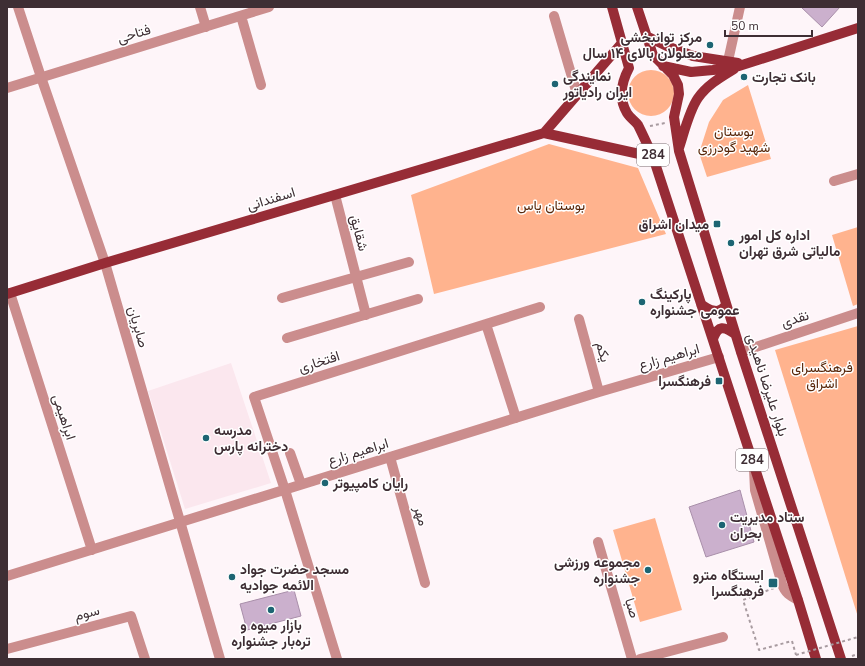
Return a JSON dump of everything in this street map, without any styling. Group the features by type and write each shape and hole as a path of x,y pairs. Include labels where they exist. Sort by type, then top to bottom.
{"main road":[{"path":"612,7 629,68 623,79 621,89 622,102 627,114 637,124"},
{"path":"637,7 653,56 662,66 691,72 713,70 742,64 858,28"},
{"path":"646,36 693,56 742,64"},
{"path":"622,43 544,133 653,156"},
{"path":"678,151 698,98 713,82 742,64"},
{"name":"بلوار علیرضا ناهیدی","path":"662,66 673,75 678,85 679,94 674,117 678,151 735,334 841,659"},
{"name":"284","path":"637,124 653,156 754,463 816,659"},
{"name":"اسفندانی","path":"8,294 105,263 544,133"},
{"path":"701,304 706,308 716,311 722,309 726,304"},
{"path":"713,339 718,329 723,327 729,329 735,334"}],"street":[{"name":"صابریان","path":"18,7 105,263 220,659"},
{"path":"200,7 206,26"},
{"name":"فتاحی","path":"7,88 269,7"},
{"path":"728,62 740,7"},
{"path":"241,16 260,85"},
{"path":"554,16 577,94"},
{"path":"834,181 858,174"},
{"name":"شقایق","path":"335,195 366,315"},
{"path":"282,298 409,262"},
{"name":"ابراهیمی","path":"8,294 92,550"},
{"path":"287,338 418,299"},
{"name":"افتخاری","path":"285,490 254,397 540,307"},
{"name":"نقدی","path":"741,352 858,313"},
{"name":"یکم","path":"579,319 599,392"},
{"path":"486,324 516,418"},
{"name":"ابراهیم زارع","path":"7,576 599,392 719,357"},
{"path":"290,453 301,484"},
{"name":"مهر","path":"390,457 425,583"},
{"path":"754,463 755,490 782,584 785,591 791,597 798,600"},
{"path":"285,490 337,659"},
{"name":"صبا","path":"598,542 632,659"},
{"name":"سوم","path":"7,648 131,616 145,659"},
{"path":"640,659 723,637"}],"path":[{"path":"637,124 656,126 674,117"},
{"path":"782,584 743,600 759,650 792,642 796,655 858,638"}],"shaded area":[{"path":"231,363 271,483 185,509 148,391"}],"green space":[{"path":"646,70 656,70 664,74 670,80 674,88 674,98 670,106 664,112 656,116 646,116 638,112 632,106 628,98 628,88 632,80 638,74"},
{"name":"بوستان شهید گودرزی","path":"748,85 771,159 707,177 699,153 709,122 723,100"},
{"name":"بوستان یاس","path":"549,144 638,168 666,234 434,294 411,195"},
{"path":"858,227 858,304 853,306 832,235"},
{"name":"فرهنگسرای اشراق","path":"858,326 858,617 775,350"},
{"name":"مجموعه ورزشی جشنواره","path":"655,518 682,610 640,622 613,530"}],"building":[{"path":"801,7 840,7 822,27"},
{"name":"ستاد مدیریت بحران","path":"740,490 754,542 706,557 689,507"},
{"name":"بازار میوه و تره‌بار جشنواره","path":"294,590 301,616 247,630 240,604"}],"place":[{"name":"مرکز توانبخشی معلولان بالای ۱۴ سال","path":"710,45"},
{"name":"بانک تجارت","path":"744,77"},
{"name":"نمایندگی ایران رادیاتور","path":"555,84"},
{"name":"میدان اشراق","path":"717,224"},
{"name":"اداره کل امور مالیاتی شرق تهران","path":"731,243"},
{"name":"پارکینگ عمومی جشنواره","path":"642,302"},
{"name":"فرهنگسرا","path":"719,381"},
{"name":"مدرسه دخترانه پارس","path":"206,438"},
{"name":"رایان کامپیوتر","path":"325,483"},
{"name":"ستاد مدیریت بحران","path":"722,525"},
{"name":"مجموعه ورزشی جشنواره","path":"648,570"},
{"name":"مسجد حضرت جواد الائمه جوادیه","path":"232,577"},
{"name":"ایستگاه مترو فرهنگسرا","path":"773,583"},
{"name":"بازار میوه و تره‌بار جشنواره","path":"271,610"}]}
